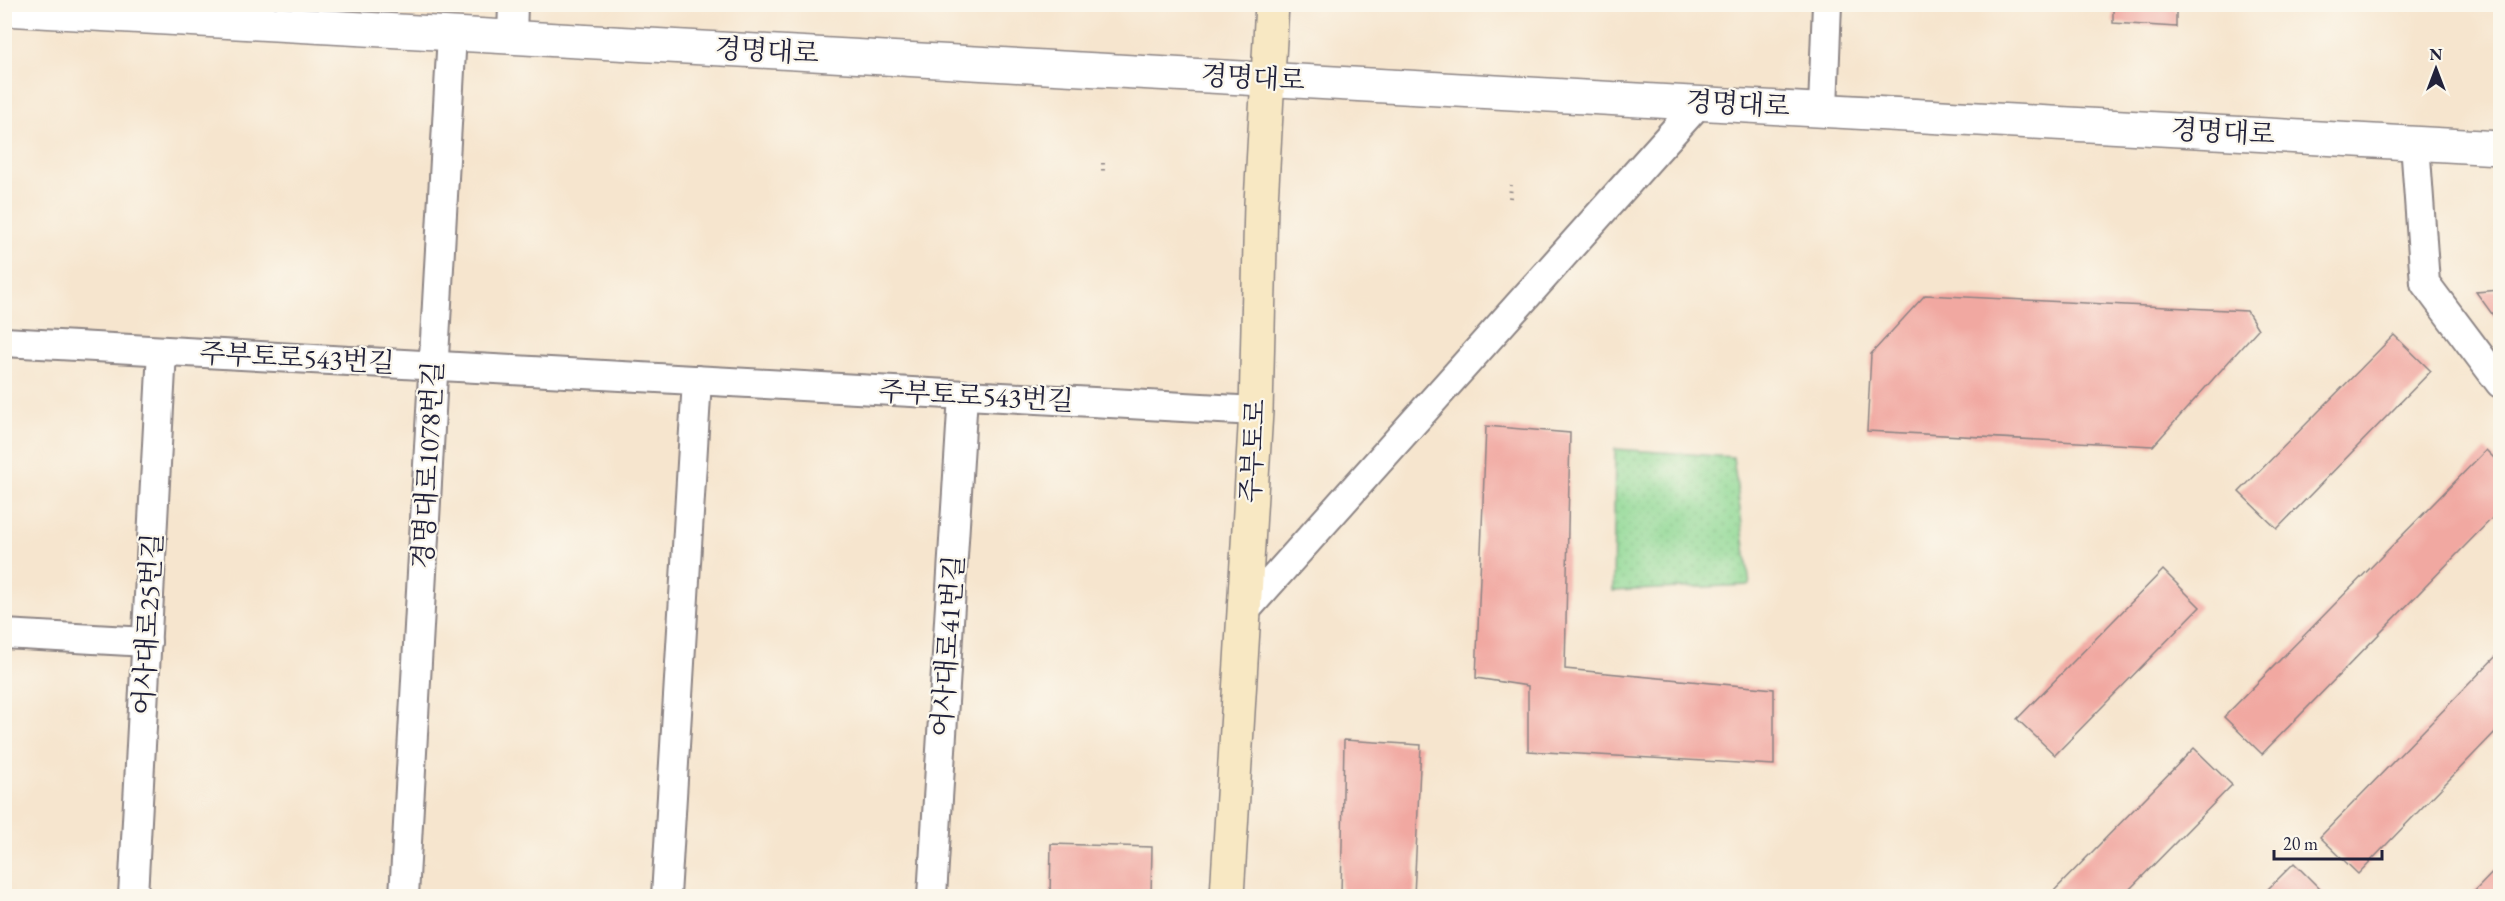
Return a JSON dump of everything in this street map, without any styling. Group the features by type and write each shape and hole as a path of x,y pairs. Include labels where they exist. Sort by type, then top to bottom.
{"main road":[{"name":"주부토로","path":"1227,897 1256,411 1266,79 1272,4"}],"street":[{"path":"512,37 513,4"},
{"path":"1823,108 1827,4"},
{"name":"경명대로","path":"4,9 113,10 452,34 1823,108 2500,148"},
{"name":"경명대로1078번길","path":"404,897 452,34"},
{"path":"1244,612 1700,102"},
{"path":"2415,143 2425,283 2500,383"},
{"name":"주부토로543번길","path":"4,342 1256,411"},
{"name":"어사대로25번길","path":"133,897 162,351"},
{"path":"666,897 697,380"},
{"name":"어사대로41번길","path":"932,897 963,395"},
{"path":"4,634 147,642"}],"path":[{"path":"1103,163 1103,172"},
{"path":"1510,198 1511,185"}],"green space":[{"path":"1615,449 1733,457 1750,585 1613,591"}],"building":[{"path":"2113,4 2176,4 2176,27 2113,23"},
{"path":"2500,290 2500,325 2476,292"},
{"path":"1925,295 2247,311 2258,329 2153,446 1867,431 1871,354"},
{"path":"2394,335 2431,371 2277,529 2239,492"},
{"path":"1486,426 1570,433 1565,669 1774,689 1774,765 1528,751 1528,686 1476,678"},
{"path":"2486,450 2500,464 2500,510 2262,754 2224,717"},
{"path":"2163,570 2200,607 2055,755 2017,719"},
{"path":"2500,652 2500,727 2358,874 2320,837"},
{"path":"1344,740 1421,745 1414,896 1341,896"},
{"path":"2194,748 2232,785 2123,896 2049,896"},
{"path":"1051,844 1152,847 1151,896 1050,896"},
{"path":"2294,863 2327,896 2261,896"},
{"path":"2500,865 2500,896 2470,896"}]}
